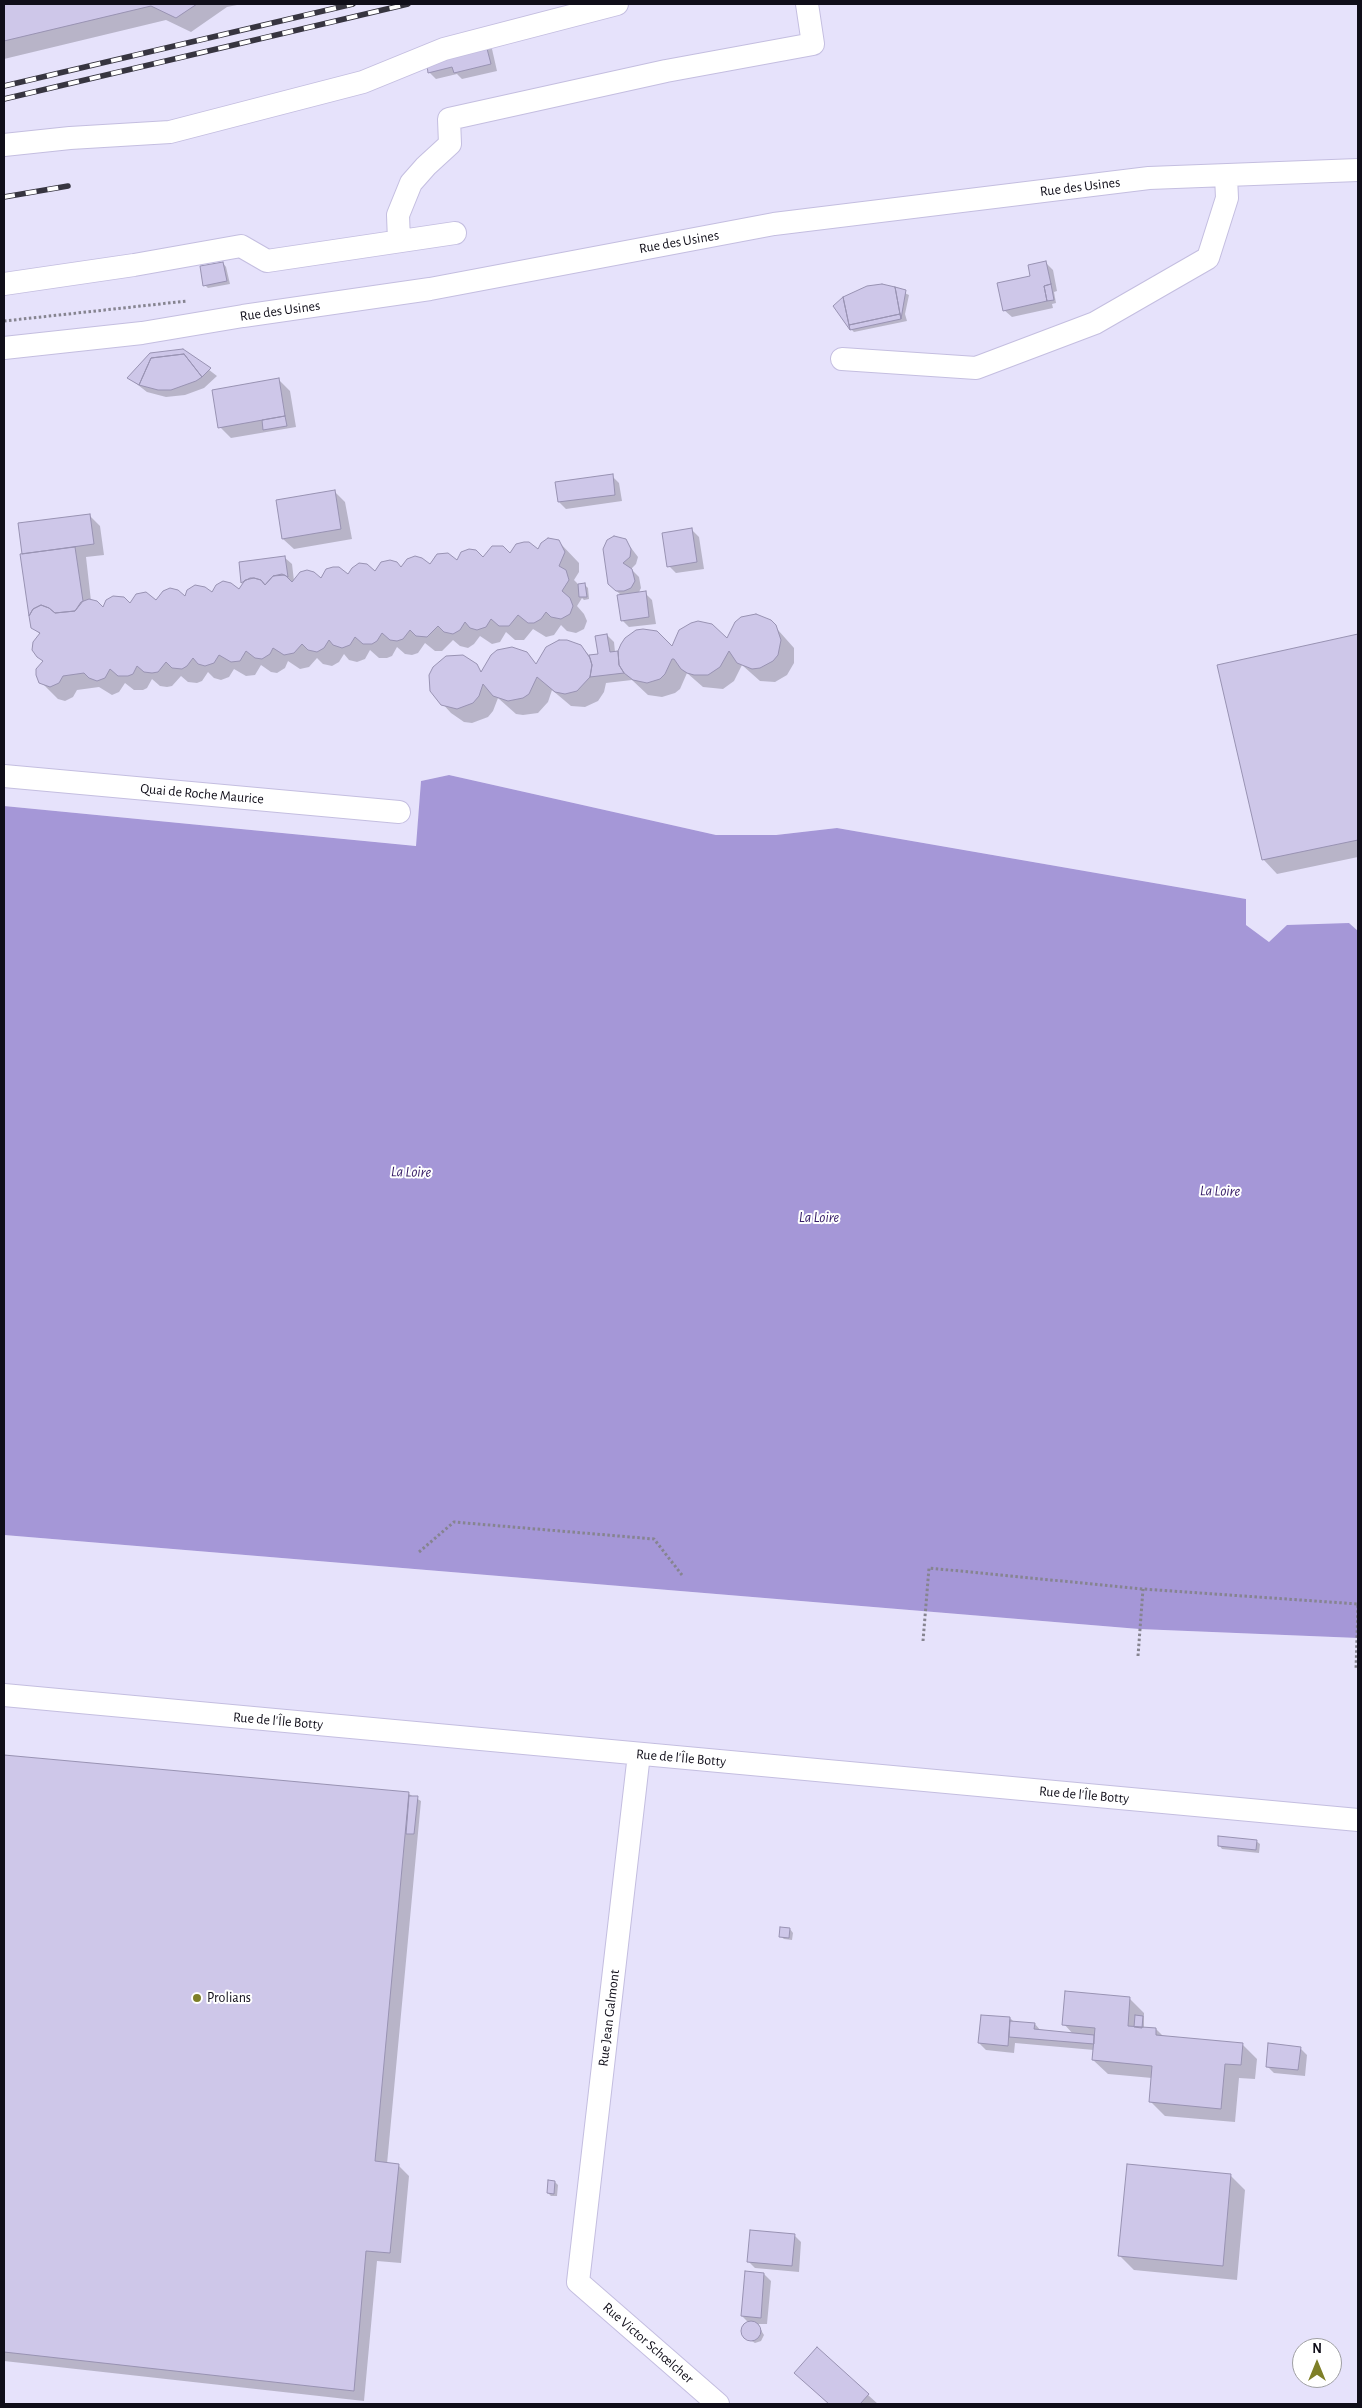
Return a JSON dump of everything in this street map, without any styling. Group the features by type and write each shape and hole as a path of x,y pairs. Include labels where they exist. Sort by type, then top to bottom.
{"street":[{"path":"4,145 70,138 170,132 363,82 444,49 617,4"},
{"path":"399,241 398,215 411,183 450,144 449,119 666,71 813,44 807,4"},
{"name":"Rue des Usines","path":"4,348 142,333 242,316 430,289 774,224 1149,178 1358,170"},
{"path":"842,359 976,368 1095,324 1208,258 1227,198 1226,176"},
{"path":"4,284 134,265 241,246 267,260 456,233"},
{"name":"Quai de Roche Maurice","path":"4,776 399,812"},
{"name":"Rue de l'Île Botty","path":"4,1695 1358,1820"},
{"name":"Rue Jean Galmont","path":"578,2282 639,1754"},
{"name":"Rue Victor Schœlcher","path":"578,2282 718,2404"}],"path":[{"path":"419,1552 454,1522 654,1539 682,1575"},
{"path":"923,1641 929,1568 1142,1589 1358,1604 1356,1670"},
{"path":"1138,1656 1142,1589"}],"shaded area":[{"path":"4,4 1358,4 1358,931 1349,923 1269,942 1246,925 1246,899 837,828 776,835 716,835 449,775 421,781 417,846 4,806"},
{"path":"4,1535 1139,1629 1358,1638 1358,2404 4,2404"}],"water":[{"name":"La Loire","path":"449,775 716,835 776,835 837,828 1246,899 1246,925 1269,942 1287,925 1349,923 1358,931 1358,1638 1139,1629 4,1535 4,806 416,846 421,781"}],"building":[{"path":"4,4 197,4 176,18 151,6 4,41"},
{"path":"485,41 491,64 454,73 452,67 428,73 426,58"},
{"path":"1046,261 1051,284 1044,286 1047,301 1003,311 997,283 1030,276 1028,265"},
{"path":"223,262 227,281 203,286 200,266"},
{"path":"882,284 895,287 900,314 849,325 843,297 867,286"},
{"path":"1051,284 1054,300 1047,301 1044,286"},
{"path":"895,287 906,290 901,319 900,314"},
{"path":"843,297 849,325 850,330 833,306"},
{"path":"900,314 901,319 850,330 849,325"},
{"path":"183,349 211,368 202,377 184,354 151,358 139,385 127,378 150,353"},
{"path":"184,354 202,377 171,390 158,390 139,385 151,358"},
{"path":"279,378 285,416 218,428 212,390"},
{"path":"285,416 287,426 263,430 262,420"},
{"path":"613,474 615,495 558,502 555,482"},
{"path":"335,490 341,529 282,539 276,500"},
{"path":"90,514 94,544 22,554 18,523"},
{"path":"692,528 697,562 667,567 662,533"},
{"path":"614,536 626,539 631,549 630,557 623,563 632,569 635,581 631,588 624,591 616,591 608,584 603,549 607,540"},
{"path":"548,538 559,540 565,552 559,566 566,570 569,580 562,591 570,598 573,606 570,614 561,619 551,617 546,612 541,619 534,623 528,623 518,615 509,626 499,626 491,619 486,627 477,630 470,628 465,622 460,630 453,634 444,632 438,626 427,637 416,636 410,630 403,639 397,641 390,640 382,633 377,641 372,644 363,644 355,637 350,645 342,648 333,645 329,640 324,648 317,652 308,650 302,644 294,653 284,655 273,648 270,654 262,659 255,658 246,651 240,661 231,662 219,655 214,663 205,666 198,664 193,658 182,669 172,668 166,662 158,672 144,672 137,666 133,674 128,676 118,676 110,669 105,678 97,681 89,678 84,673 63,676 59,683 50,687 39,683 36,675 36,669 43,661 32,650 33,642 40,633 31,628 29,616 33,609 41,605 55,613 75,611 81,602 89,599 97,601 103,607 106,600 113,596 124,597 130,603 136,594 146,592 156,600 163,591 170,588 178,590 185,596 187,590 195,585 205,587 212,592 216,585 223,581 231,583 239,589 245,580 254,578 261,580 265,585 273,576 285,575 292,582 300,572 307,570 314,572 321,578 326,569 339,567 348,574 359,563 367,564 375,571 381,562 390,560 397,562 401,567 407,559 415,556 422,558 430,564 437,554 448,553 457,560 461,552 469,549 476,550 483,557 492,546 503,546 510,553 516,544 529,542 538,549 541,543"},
{"path":"75,547 83,601 75,611 55,613 41,605 33,609 29,616 20,554"},
{"path":"285,556 288,577 282,574 273,576 265,585 261,580 254,578 241,583 239,562"},
{"path":"585,583 587,597 579,597 578,584"},
{"path":"646,591 649,617 621,621 617,595"},
{"path":"756,614 771,620 776,625 781,640 778,655 773,661 760,668 752,669 737,663 729,651 720,667 708,675 687,673 672,659 665,674 660,679 647,683 633,680 624,673 619,665 618,651 621,644 625,638 636,630 657,631 672,646 679,630 691,623 698,621 712,624 727,638 735,622 741,617"},
{"path":"607,634 610,652 618,651 619,665 624,673 590,677 592,665 589,655 598,654 595,636"},
{"path":"1358,634 1358,840 1262,860 1217,665"},
{"path":"559,640 567,640 581,645 590,658 592,665 590,677 577,691 565,694 555,692 537,677 529,694 523,698 508,701 493,696 483,684 479,696 473,703 457,709 441,705 430,691 429,675 433,667 446,656 463,655 477,664 481,672 491,655 497,650 512,647 527,652 536,664 546,647"},
{"name":"Prolians","path":"4,1755 409,1792 375,2161 399,2164 390,2253 366,2251 354,2391 4,2352"},
{"path":"409,1796 418,1796 414,1834 406,1834"},
{"path":"1218,1836 1257,1840 1256,1850 1218,1846"},
{"path":"780,1927 790,1928 789,1938 779,1937"},
{"path":"1065,1991 1130,1997 1128,2026 1156,2028 1156,2035 1243,2043 1241,2065 1225,2064 1221,2109 1149,2102 1152,2066 1092,2060 1095,2028 1062,2025"},
{"path":"981,2015 1010,2017 1008,2046 978,2043"},
{"path":"1135,2015 1143,2016 1142,2028 1134,2027"},
{"path":"1010,2021 1035,2023 1034,2029 1094,2035 1094,2044 1009,2037"},
{"path":"1268,2043 1301,2047 1298,2070 1266,2067"},
{"path":"1127,2164 1231,2174 1223,2266 1118,2256"},
{"path":"548,2180 555,2181 554,2194 547,2193"},
{"path":"750,2230 795,2234 792,2266 747,2262"},
{"path":"745,2271 764,2273 761,2318 741,2316"},
{"path":"751,2321 758,2324 761,2331 758,2338 751,2341 744,2338 741,2331 744,2324"},
{"path":"817,2347 869,2394 860,2404 829,2404 794,2373"}],"railway":[{"path":"4,86 353,4"},
{"path":"4,99 408,4"},
{"path":"4,197 68,186"}],"place":[{"name":"Prolians","path":"197,1998"}]}
